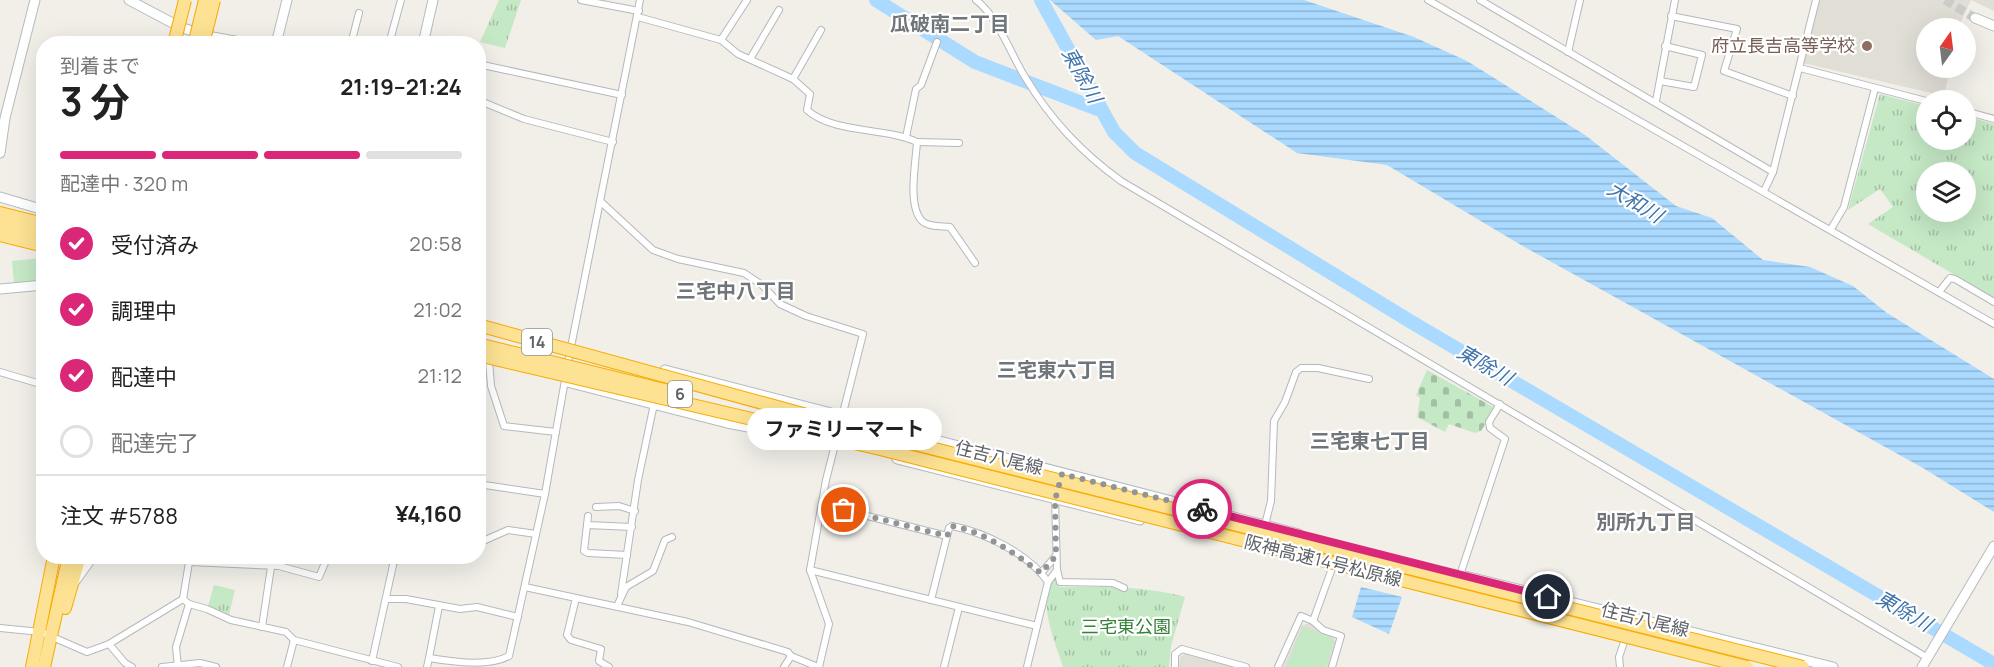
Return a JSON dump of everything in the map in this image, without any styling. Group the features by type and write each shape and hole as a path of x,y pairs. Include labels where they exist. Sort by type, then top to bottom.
{"highway":[{"path":"177,36 186,0"},
{"path":"177,36 186,0"},
{"path":"184,36 193,0"},
{"path":"197,36 205,0"},
{"path":"207,36 215,0"},
{"path":"0,213 36,222"},
{"path":"0,224 36,232"},
{"path":"0,235 36,244"},
{"path":"0,242 36,245"},
{"name":"阪神高速14号松原線","path":"486,330 884,436 1803,667"},
{"name":"6","path":"486,346 718,404 880,449"},
{"name":"阪神高速14号松原線","path":"486,358 880,449 1747,665"},
{"path":"46,634 44,601 52,564"},
{"path":"44,667 48,616 61,564"},
{"path":"32,667 46,634 67,564"},
{"path":"46,634 59,629 78,564"}],"main road":[{"path":"0,153 3,117 35,0"},
{"path":"129,0 197,36"},
{"path":"276,36 287,0"},
{"path":"425,36 433,0"},
{"path":"1976,18 1994,26"},
{"path":"0,197 36,208"},
{"path":"0,289 36,286"},
{"name":"住吉八尾線","path":"486,330 724,384 1340,545 1833,667"},
{"name":"住吉八尾線","path":"486,358 727,423 837,444 1055,500 1335,567 1627,632 1756,667"},
{"path":"1923,667 1994,546"},
{"path":"72,583 87,564"}],"street":[{"path":"391,36 401,0"},
{"path":"581,0 638,14 721,40 738,54 794,79 810,94 807,110 840,124 906,137 917,142 959,143"},
{"path":"429,658 486,667 502,663 509,656 545,494 570,348 640,0"},
{"path":"721,40 747,0"},
{"path":"976,0 997,27 1024,77 1051,116 1090,158 1121,181 1929,656"},
{"path":"1428,0 1994,324"},
{"path":"1480,0 1656,101 1773,172"},
{"path":"1568,51 1580,0"},
{"path":"1656,101 1675,0"},
{"path":"1764,191 1773,172 1816,0"},
{"path":"750,59 779,10"},
{"path":"353,36 359,13"},
{"path":"1671,16 1737,29 1724,71 1793,96"},
{"path":"794,79 821,30"},
{"path":"906,137 915,89 921,85 937,42"},
{"path":"1660,81 1694,87 1702,55 1665,46"},
{"path":"486,66 622,95"},
{"path":"1800,68 1916,98"},
{"path":"1831,230 1844,207 1875,88"},
{"path":"486,103 524,119 613,142"},
{"path":"1976,114 1994,119"},
{"path":"917,142 914,200 921,220 928,224 950,227 975,263"},
{"path":"525,587 720,630 788,652 791,656 818,667 830,624 810,570 824,505 826,480 844,417 863,334 806,316 780,304 762,285 744,273 678,259 653,250 600,201"},
{"path":"1939,291 1950,278 1994,302"},
{"path":"1265,525 1271,501 1274,421 1285,402 1296,372 1301,368 1318,368 1369,379"},
{"path":"486,370 504,426 556,432"},
{"path":"0,372 36,383"},
{"path":"617,606 654,404"},
{"path":"1460,575 1505,439 1490,428 1489,422 1500,404"},
{"path":"1062,474 1055,500 1056,556 1060,585 1113,583 1124,588"},
{"path":"486,485 545,494"},
{"path":"824,505 947,536"},
{"path":"596,507 619,506 635,510"},
{"path":"588,516 584,550 588,553 627,555"},
{"path":"587,525 632,527"},
{"path":"931,600 947,536 952,526 971,530 1006,548 1041,573 1048,582"},
{"path":"486,540 508,530 536,534"},
{"path":"621,594 626,587 653,571 665,540 672,537"},
{"path":"1313,621 1335,567 1340,545"},
{"path":"1041,573 1056,556"},
{"path":"0,628 46,634 87,652 109,644 183,599 189,564"},
{"path":"241,564 279,566 319,577 325,564"},
{"path":"372,661 394,564"},
{"path":"262,627 271,567"},
{"path":"810,570 1037,626"},
{"path":"1027,667 1048,582 1057,570"},
{"path":"386,598 406,598 460,609 477,607 518,617"},
{"path":"576,598 567,635 571,640 601,650 600,665 609,667"},
{"path":"183,599 189,604 231,620 286,632 294,640 398,667"},
{"path":"178,666 176,647 189,604"},
{"path":"427,667 439,606"},
{"path":"944,667 959,607"},
{"path":"1278,667 1301,616 1313,621 1323,630 1341,636 1332,667"},
{"path":"1620,667 1619,657 1627,632"},
{"path":"287,667 294,640"},
{"path":"109,644 132,667"},
{"path":"1175,667 1175,654 1182,649 1246,667"},
{"path":"784,667 791,656"},
{"path":"163,667 200,663 216,667"}],"shaded area":[{"name":"府立長吉高等学校","path":"1818,0 1971,0 1963,18 1916,18 1916,78 1948,78 1945,90 1918,90 1803,63"},
{"path":"1971,0 1994,0 1994,11"},
{"path":"1310,623 1333,636 1336,642 1328,667 1283,667 1302,625"},
{"path":"1186,653 1235,667 1179,667 1180,657"}],"green space":[{"path":"499,0 521,0 505,48 486,43 486,36 483,36"},
{"path":"1880,94 1916,103 1916,150 1976,150 1976,119 1994,124 1994,298 1868,224 1893,207 1880,189 1848,210"},
{"path":"36,259 36,282 14,284 12,261"},
{"path":"1427,370 1495,408 1481,431 1475,433 1449,424 1445,432 1417,417 1420,398 1416,395"},
{"name":"三宅東公園","path":"1056,575 1059,587 1154,590 1185,597 1171,646 1169,667 1063,667 1047,608 1050,585"},
{"path":"214,585 235,590 229,615 208,606"},
{"path":"1303,626 1331,638 1334,642 1326,667 1286,667"}],"water":[{"name":"大和川","path":"1050,0 1304,0 1414,37 1467,61 1585,135 1676,206 1712,218 1763,260 1810,267 1853,286 1887,313 1994,379 1994,512 1923,468 1521,245 1387,165 1297,153 1118,36 1096,40"},
{"path":"1361,587 1402,597 1389,634 1352,617"}],"waterway":[{"path":"876,0 975,62 1100,110"},
{"name":"東除川","path":"1041,0 1114,132 1135,153 1413,323 1994,664"}],"tunnel":[{"path":"1945,0 1975,18"}],"way so far":[{"path":"844,510 947,536 952,526 971,530 1006,548 1041,573 1056,556 1055,500 1062,474 1202,509"}],"place":[{"name":"府立長吉高等学校","path":"1867,46"},
{"name":"ファミリーマート","path":"844,510"}],"district":[{"name":"瓜破南二丁目","path":"950,24"},
{"name":"三宅中八丁目","path":"736,291"},
{"name":"三宅東六丁目","path":"1057,370"},
{"name":"三宅東七丁目","path":"1370,441"},
{"name":"別所九丁目","path":"1646,522"}],"route":[{"path":"1202,509 1548,597"}]}
